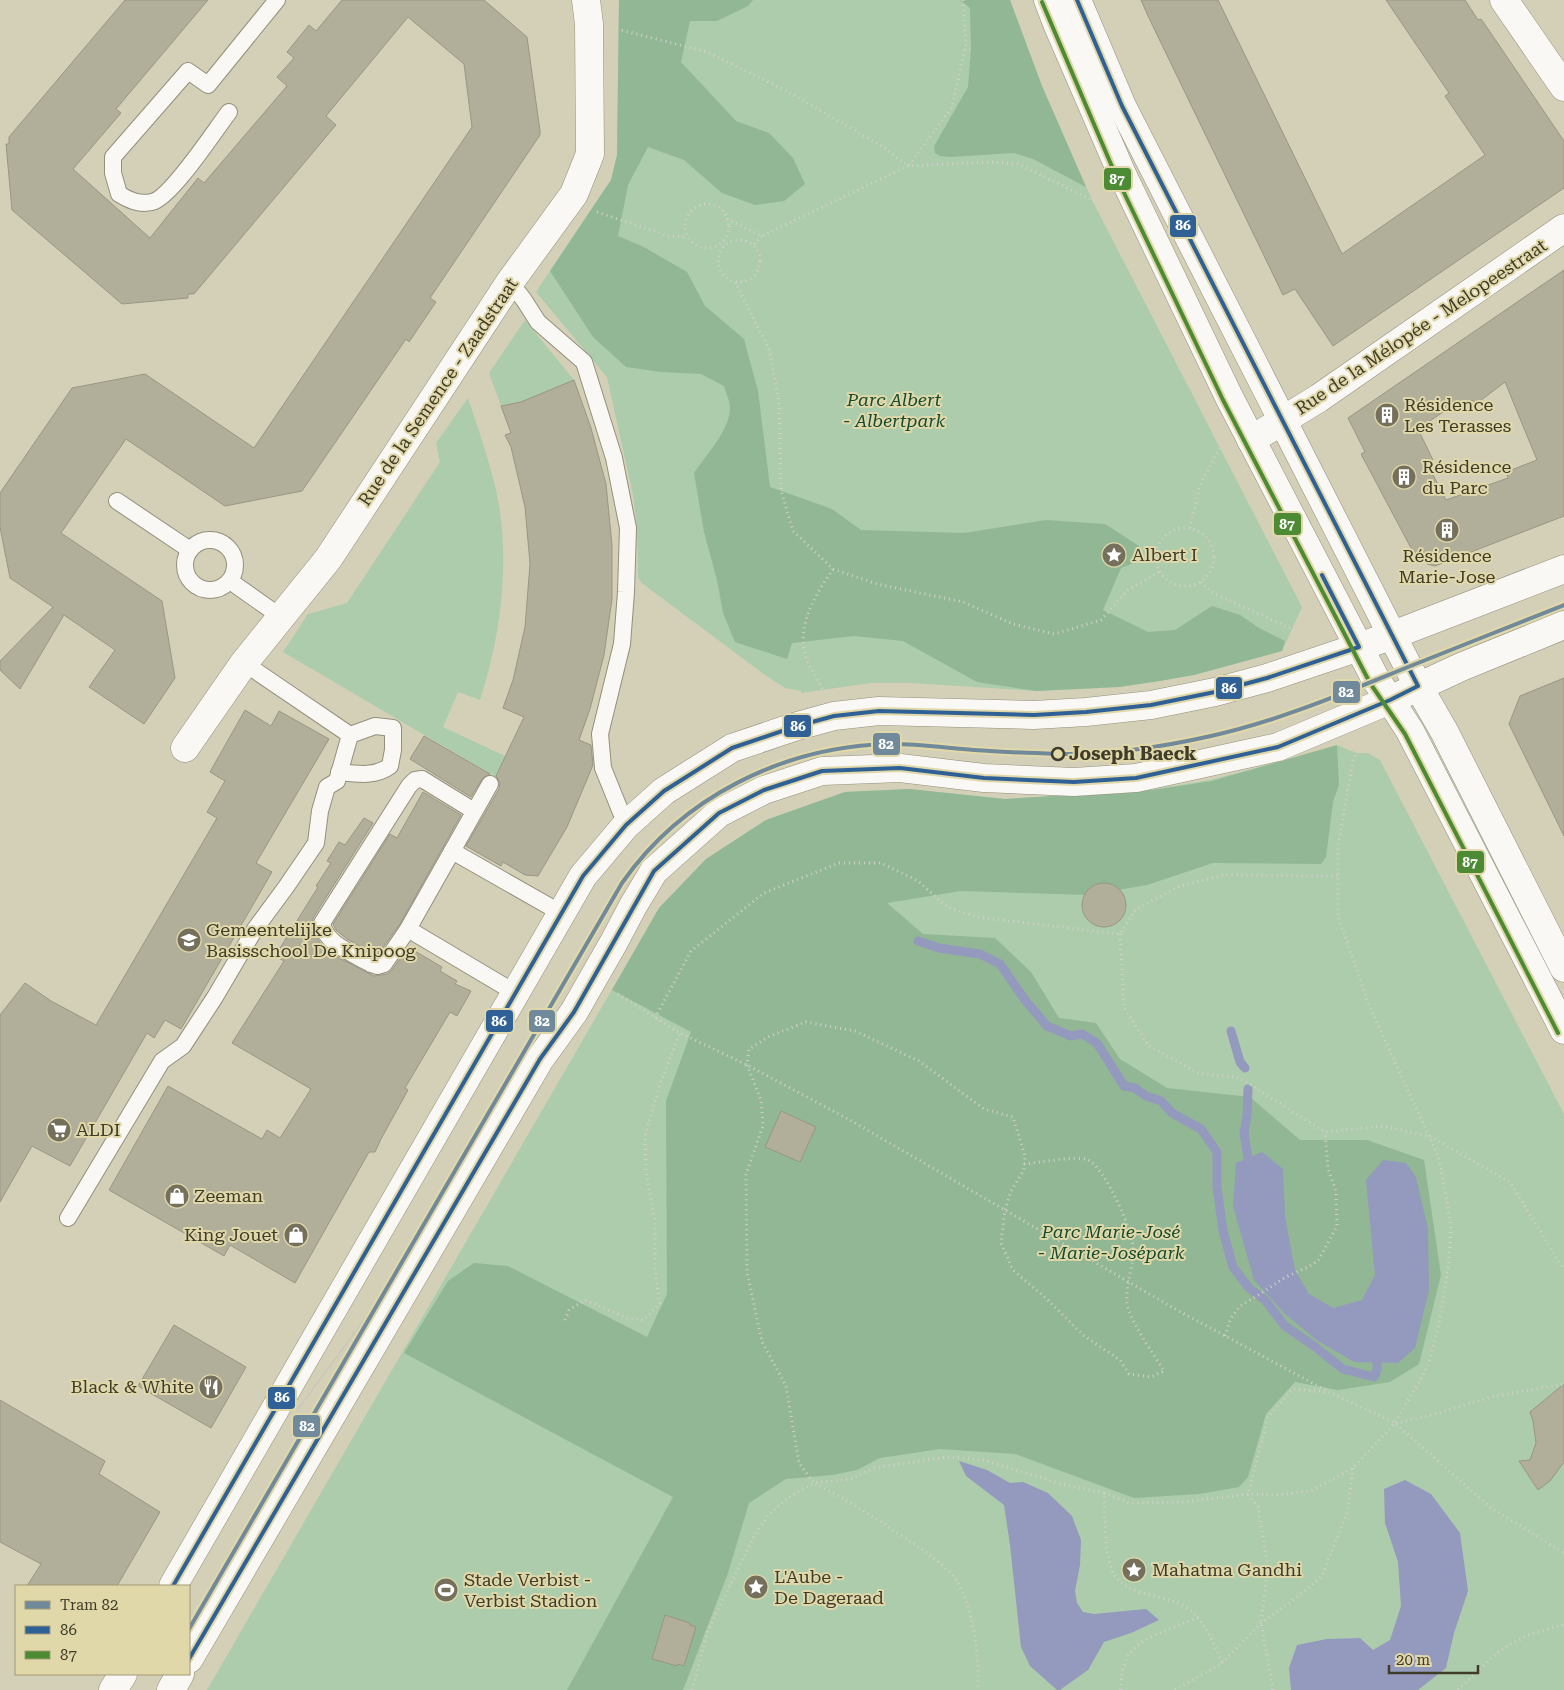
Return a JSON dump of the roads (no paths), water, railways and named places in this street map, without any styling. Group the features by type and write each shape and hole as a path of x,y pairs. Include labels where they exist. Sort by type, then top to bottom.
{"street":[{"name":"Rue de la Semence - Zaadstraat","path":"185,748 244,663 328,559 510,282 574,194 590,154 586,0"},
{"path":"1048,0 1122,174 1229,397 1376,680 1410,731 1564,1030"},
{"path":"1077,0 1122,106 1564,968"},
{"path":"1504,0 1564,87"},
{"name":"Rue de la Mélopée - Melopeestraat","path":"1251,440 1319,398 1564,228"},
{"path":"174,1585 582,876 626,825 664,791 732,748 834,716 879,711 1034,715 1086,712 1151,705 1215,692 1267,678 1359,647 1564,569"},
{"path":"190,1657 540,1059 574,1012 632,906 654,871 720,813 764,790 822,771 900,768 984,778 1074,782 1136,778 1278,747 1390,700 1460,667 1564,625"},
{"path":"113,1690 122,1675"},
{"path":"171,1690 179,1675"}],"lane":[{"path":"229,112 169,191 153,202 135,203 119,194 113,173 113,158 188,71 208,86 277,0"},
{"path":"510,282 538,322 584,362 614,458 628,528 626,592 622,644 600,734 603,768 626,825"},
{"path":"117,501 190,550"},
{"path":"205,540 216,540 226,545 234,554 236,565 230,580 226,585 216,590 205,590 194,585 188,576 185,565 187,554 194,545 205,540"},
{"path":"230,580 281,617"},
{"path":"244,663 350,735"},
{"path":"339,772 363,774 383,771 390,766 393,750 393,728 374,726 350,735"},
{"path":"68,1218 162,1061 183,1046 215,997 255,929 316,843 320,812 327,787 337,781 350,735"},
{"path":"474,810 422,779 415,780 409,786 322,923 323,930 329,939 377,966 384,964 408,929 490,784"},
{"path":"452,851 561,913"},
{"path":"408,929 514,992"}],"water":[{"path":"1262,1152 1283,1169 1285,1217 1295,1270 1309,1294 1333,1308 1362,1300 1375,1275 1366,1180 1383,1160 1406,1163 1416,1177 1428,1229 1429,1290 1415,1348 1398,1363 1354,1362 1318,1341 1285,1314 1254,1280 1233,1206 1236,1163"},
{"path":"959,1461 987,1470 1010,1483 1023,1482 1048,1493 1072,1516 1081,1540 1080,1565 1075,1591 1077,1603 1083,1612 1094,1614 1146,1609 1159,1620 1131,1633 1104,1642 1088,1670 1060,1690 1057,1690 1030,1666 1021,1647 1004,1505 966,1476"},
{"path":"1405,1480 1431,1494 1460,1533 1468,1591 1454,1633 1446,1668 1418,1690 1291,1690 1289,1668 1297,1645 1327,1639 1360,1638 1373,1650 1390,1640 1401,1606 1398,1562 1385,1523 1384,1489"}],"waterway":[{"path":"918,941 939,948 980,954 1000,964 1025,1000 1047,1026 1071,1036 1082,1034 1097,1043 1124,1086 1135,1088 1146,1096 1161,1101 1172,1113 1201,1129 1217,1152 1217,1187 1223,1231 1233,1267 1249,1288 1265,1300 1285,1326 1343,1369 1374,1377 1377,1363"},
{"path":"1231,1031 1240,1062 1245,1068"},
{"path":"1248,1089 1244,1133 1248,1158"}],"tram line":[{"name":"82","path":"190,1627 622,883 646,852 674,825 705,802 738,782 773,767 810,755 848,747 906,744 999,752 1079,754 1136,750 1174,744 1236,730 1311,706 1564,605"},
{"path":"298,1409 382,1296"}],"place":[{"name":"Résidence Les Terasses","path":"1387,415"},
{"name":"Résidence du Parc","path":"1404,477"},
{"name":"Résidence Marie-Jose","path":"1447,530"},
{"name":"Albert I","path":"1114,555"},
{"name":"Joseph Baeck","path":"1058,754"},
{"name":"Gemeentelijke Basisschool De Knipoog","path":"189,940"},
{"name":"ALDI","path":"59,1130"},
{"name":"Zeeman","path":"177,1196"},
{"name":"King Jouet","path":"296,1235"},
{"name":"Black & White","path":"211,1387"},
{"name":"Mahatma Gandhi","path":"1134,1570"},
{"name":"L'Aube - De Dageraad","path":"756,1587"},
{"name":"Stade Verbist - Verbist Stadion","path":"446,1590"}],"park label":[{"name":"Parc Albert - Albertpark","path":"894,410"},
{"name":"Parc Marie-José - Marie-Josépark","path":"1111,1242"}]}
